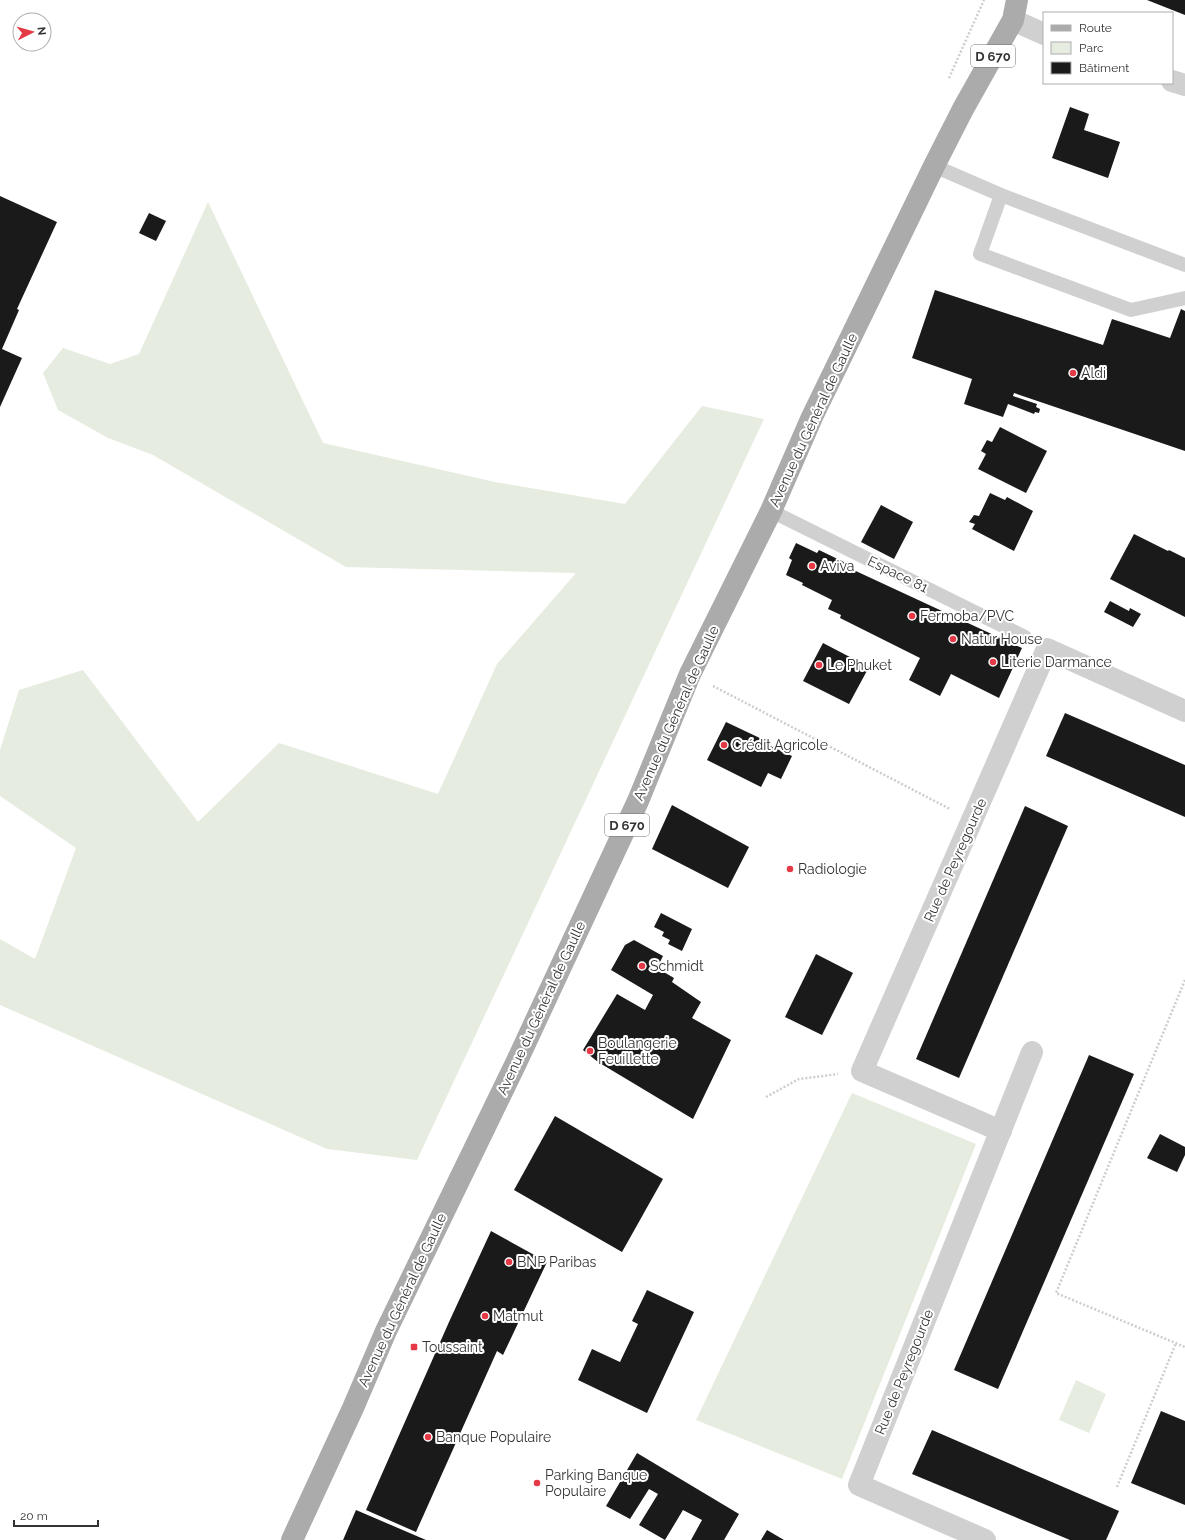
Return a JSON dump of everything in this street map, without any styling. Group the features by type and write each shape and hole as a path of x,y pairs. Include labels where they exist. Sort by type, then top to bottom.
{"main road":[{"name":"Avenue du Général de Gaulle","path":"292,1540 353,1408 386,1331 516,1063 638,801 690,674 771,511 812,417 934,166 962,109 1015,10"}],"street":[{"path":"1015,10 1043,33"},
{"path":"1173,81 1185,85"},
{"name":"Rue de Peyregourde","path":"862,1071 1047,649 1185,711"},
{"name":"Rue de Peyregourde","path":"985,1540 859,1485 1032,1052"},
{"path":"862,1071 1001,1131"}],"lane":[{"path":"934,166 1002,195 1185,265"},
{"path":"1002,195 980,254 1131,310 1185,298"},
{"name":"Espace 81","path":"771,511 1025,637"}],"path":[{"path":"690,674 972,821"},
{"path":"1185,980 1056,1293 1185,1347"},
{"path":"766,1098 799,1079 862,1071"},
{"path":"1117,1486 1176,1343"}],"green space":[{"path":"208,202 323,443 495,482 625,504 702,406 764,419 417,1160 327,1149 0,1005 0,939 35,959 76,848 0,796 0,750 19,690 83,670 198,822 279,743 438,794 497,664 576,573 346,567 153,455 108,438 58,410 43,373 63,348 110,364 139,354"},
{"path":"852,1093 976,1144 842,1479 696,1420"},
{"path":"1076,1380 1106,1394 1089,1433 1059,1420"}],"building":[{"path":"1147,0 1185,0 1185,15"},
{"path":"1070,107 1089,114 1084,130 1120,142 1108,178 1052,158"},
{"path":"0,196 57,222 17,309 19,310 2,349 22,358 0,407"},
{"path":"149,213 166,221 156,241 139,233"},
{"path":"935,290 1103,345 1112,319 1170,338 1181,309 1185,311 1185,451 1014,393 1013,396 1037,404 1036,407 1040,409 1039,413 1035,412 1034,414 1008,404 1003,417 964,404 972,379 912,358"},
{"path":"1000,427 1047,451 1026,493 978,469 986,454 981,451 987,440 992,442"},
{"path":"990,493 1005,500 1007,497 1033,511 1014,551 972,529 975,524 969,522 974,515 979,516"},
{"path":"881,505 913,522 894,559 861,542"},
{"path":"1134,534 1185,558 1185,617 1110,579"},
{"path":"796,543 817,553 819,550 846,563 845,566 1022,648 999,698 951,674 940,696 909,680 920,658 840,618 841,615 828,609 832,600 786,575 792,560 789,558"},
{"path":"1110,601 1129,611 1130,608 1141,614 1133,627 1104,612"},
{"path":"823,643 869,667 849,704 803,681"},
{"path":"1065,713 1185,765 1185,817 1046,756"},
{"path":"726,722 764,740 764,743 792,756 781,779 768,773 761,787 707,760"},
{"path":"672,805 749,847 728,888 652,849"},
{"path":"1025,806 1068,826 959,1078 916,1059"},
{"path":"661,913 692,929 682,951 668,944 670,940 662,936 664,932 654,927"},
{"path":"634,940 663,956 657,968 674,978 672,982 701,1002 692,1018 731,1040 693,1119 598,1062 583,1050 617,994 645,1010 653,995 611,970 625,945"},
{"path":"816,954 853,973 822,1035 785,1017"},
{"path":"1089,1055 1134,1074 998,1389 954,1370"},
{"path":"555,1116 663,1179 622,1252 514,1190"},
{"path":"1160,1134 1185,1147 1185,1155 1177,1172 1147,1158"},
{"path":"491,1231 547,1262 503,1355 497,1351 416,1532 366,1510"},
{"path":"647,1290 694,1312 647,1413 578,1380 592,1349 620,1362 638,1324 632,1321"},
{"path":"1161,1411 1185,1421 1185,1505 1131,1483"},
{"path":"932,1430 1119,1511 1106,1540 1070,1540 912,1474"},
{"path":"637,1453 739,1514 724,1540 691,1540 702,1520 683,1510 665,1540 639,1525 658,1494 649,1489 630,1519 606,1506"},
{"path":"356,1510 426,1540 343,1540"},
{"path":"767,1530 784,1540 761,1540"}],"place":[{"name":"Aldi","path":"1073,373"},
{"name":"Aviva","path":"812,566"},
{"name":"Fermoba/PVC","path":"912,616"},
{"name":"Natur House","path":"953,639"},
{"name":"Literie Darmance","path":"993,662"},
{"name":"Le Phuket","path":"819,665"},
{"name":"Crédit Agricole","path":"724,745"},
{"name":"Radiologie","path":"790,869"},
{"name":"Schmidt","path":"642,966"},
{"name":"Boulangerie Feuillette","path":"590,1051"},
{"name":"BNP Paribas","path":"509,1262"},
{"name":"Matmut","path":"485,1316"},
{"name":"Toussaint","path":"414,1347"},
{"name":"Banque Populaire","path":"428,1437"},
{"name":"Parking Banque Populaire","path":"537,1483"}]}
